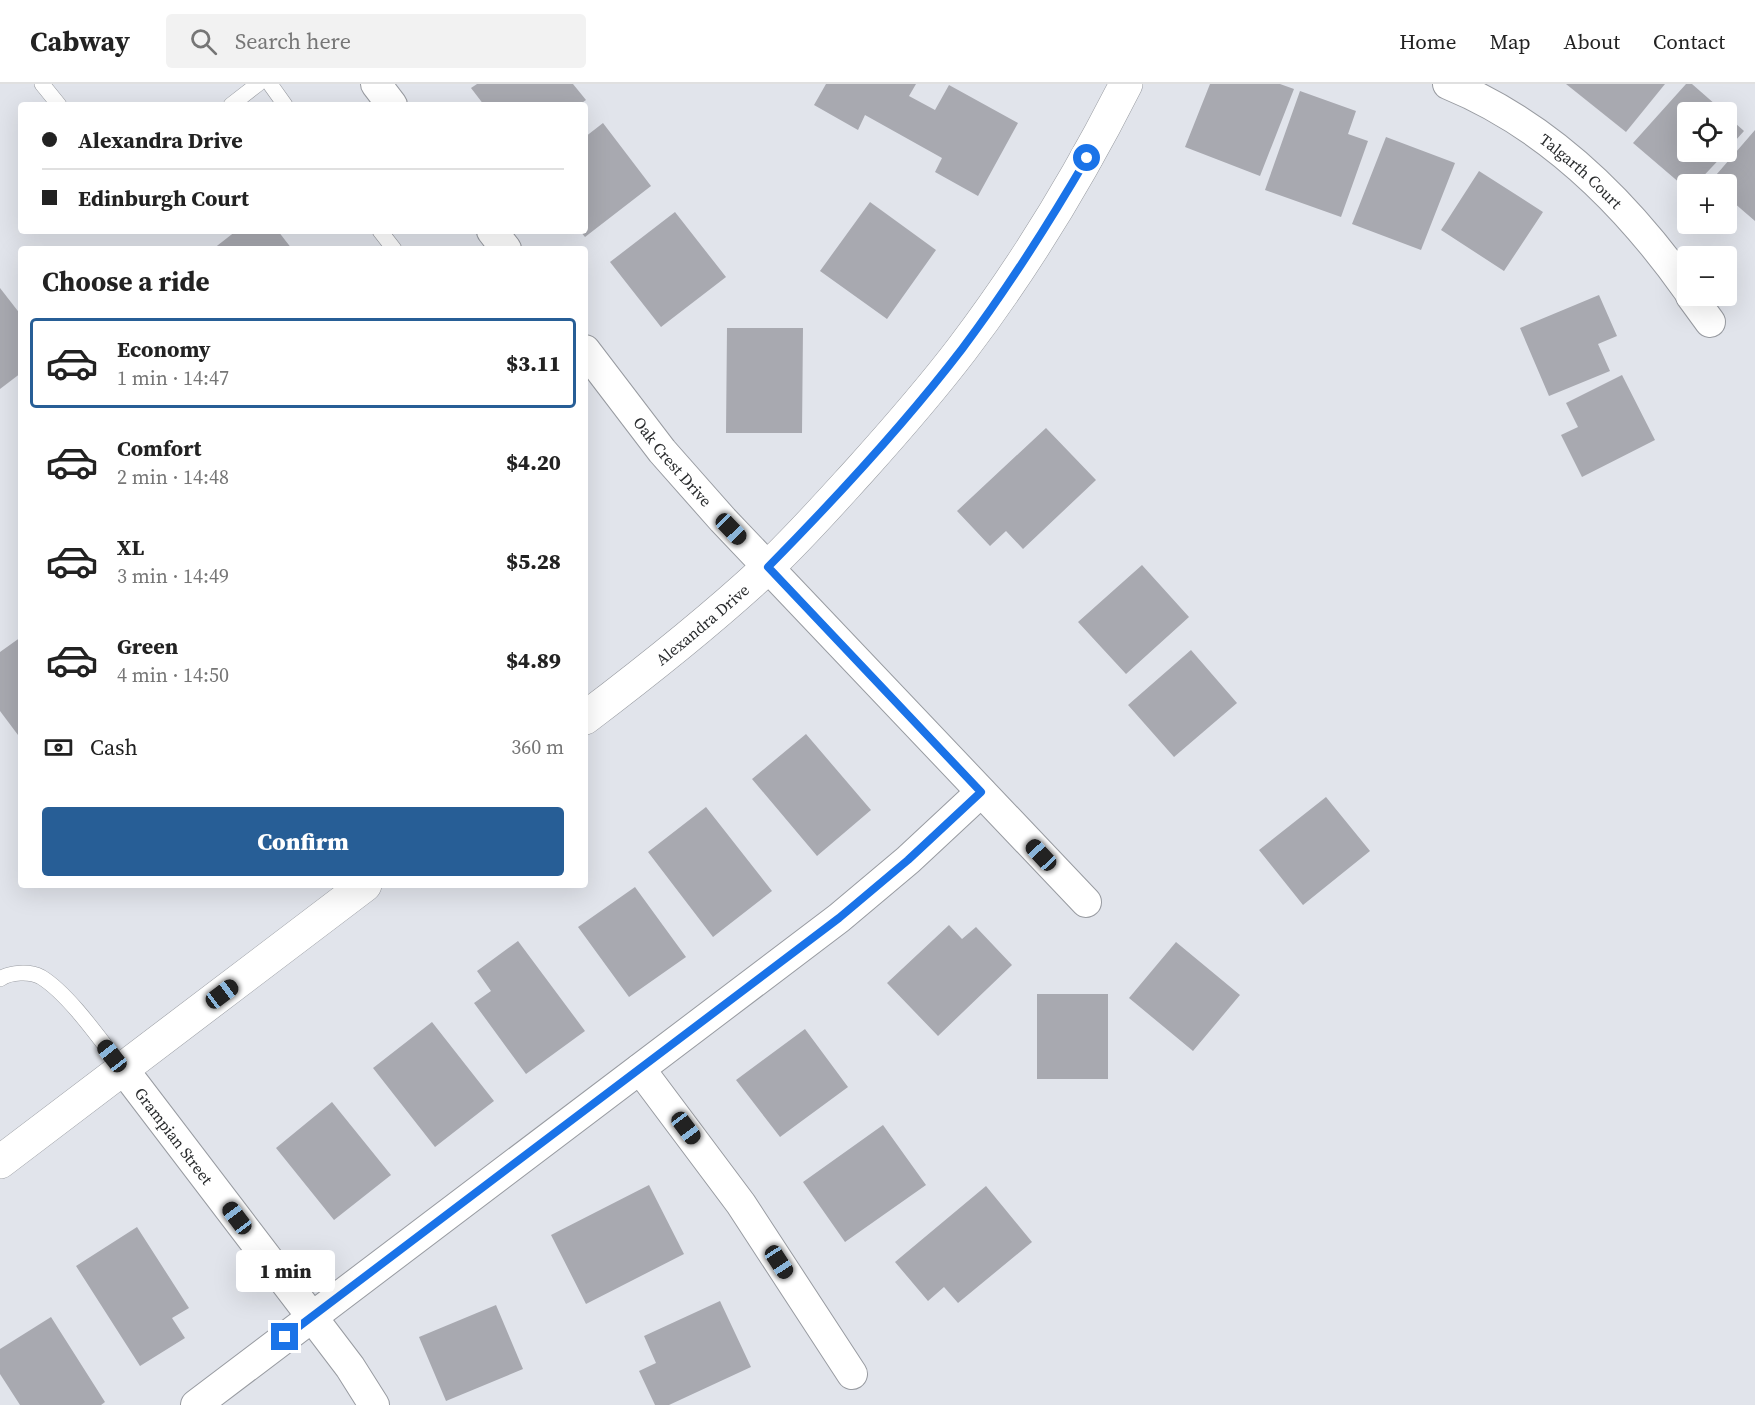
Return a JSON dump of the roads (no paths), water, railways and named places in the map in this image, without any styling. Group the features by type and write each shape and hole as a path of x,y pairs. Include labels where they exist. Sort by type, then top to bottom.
{"street":[{"path":"376,84 391,102"},
{"name":"Alexandra Drive","path":"588,716 646,672 768,567 817,518 893,432 963,347 1030,251 1061,203 1126,84"},
{"name":"Talgarth Court","path":"1448,84 1491,104 1560,151 1600,186 1635,223 1677,276"},
{"path":"494,234 504,246"},
{"path":"1698,306 1710,322"},
{"name":"Oak Crest Drive","path":"588,354 662,451 723,520 1086,902"},
{"path":"196,1405 876,889 981,792"},
{"path":"0,1162 123,1069 350,890"},
{"name":"Grampian Street","path":"123,1069 350,1367 374,1405"},
{"path":"640,1069 741,1204 852,1374"}],"lane":[{"path":"42,84 57,102"},
{"path":"235,102 258,84"},
{"path":"270,84 283,102"},
{"path":"382,234 392,246"},
{"path":"0,979 3,976 26,973 40,976 70,1002 123,1069"}]}
